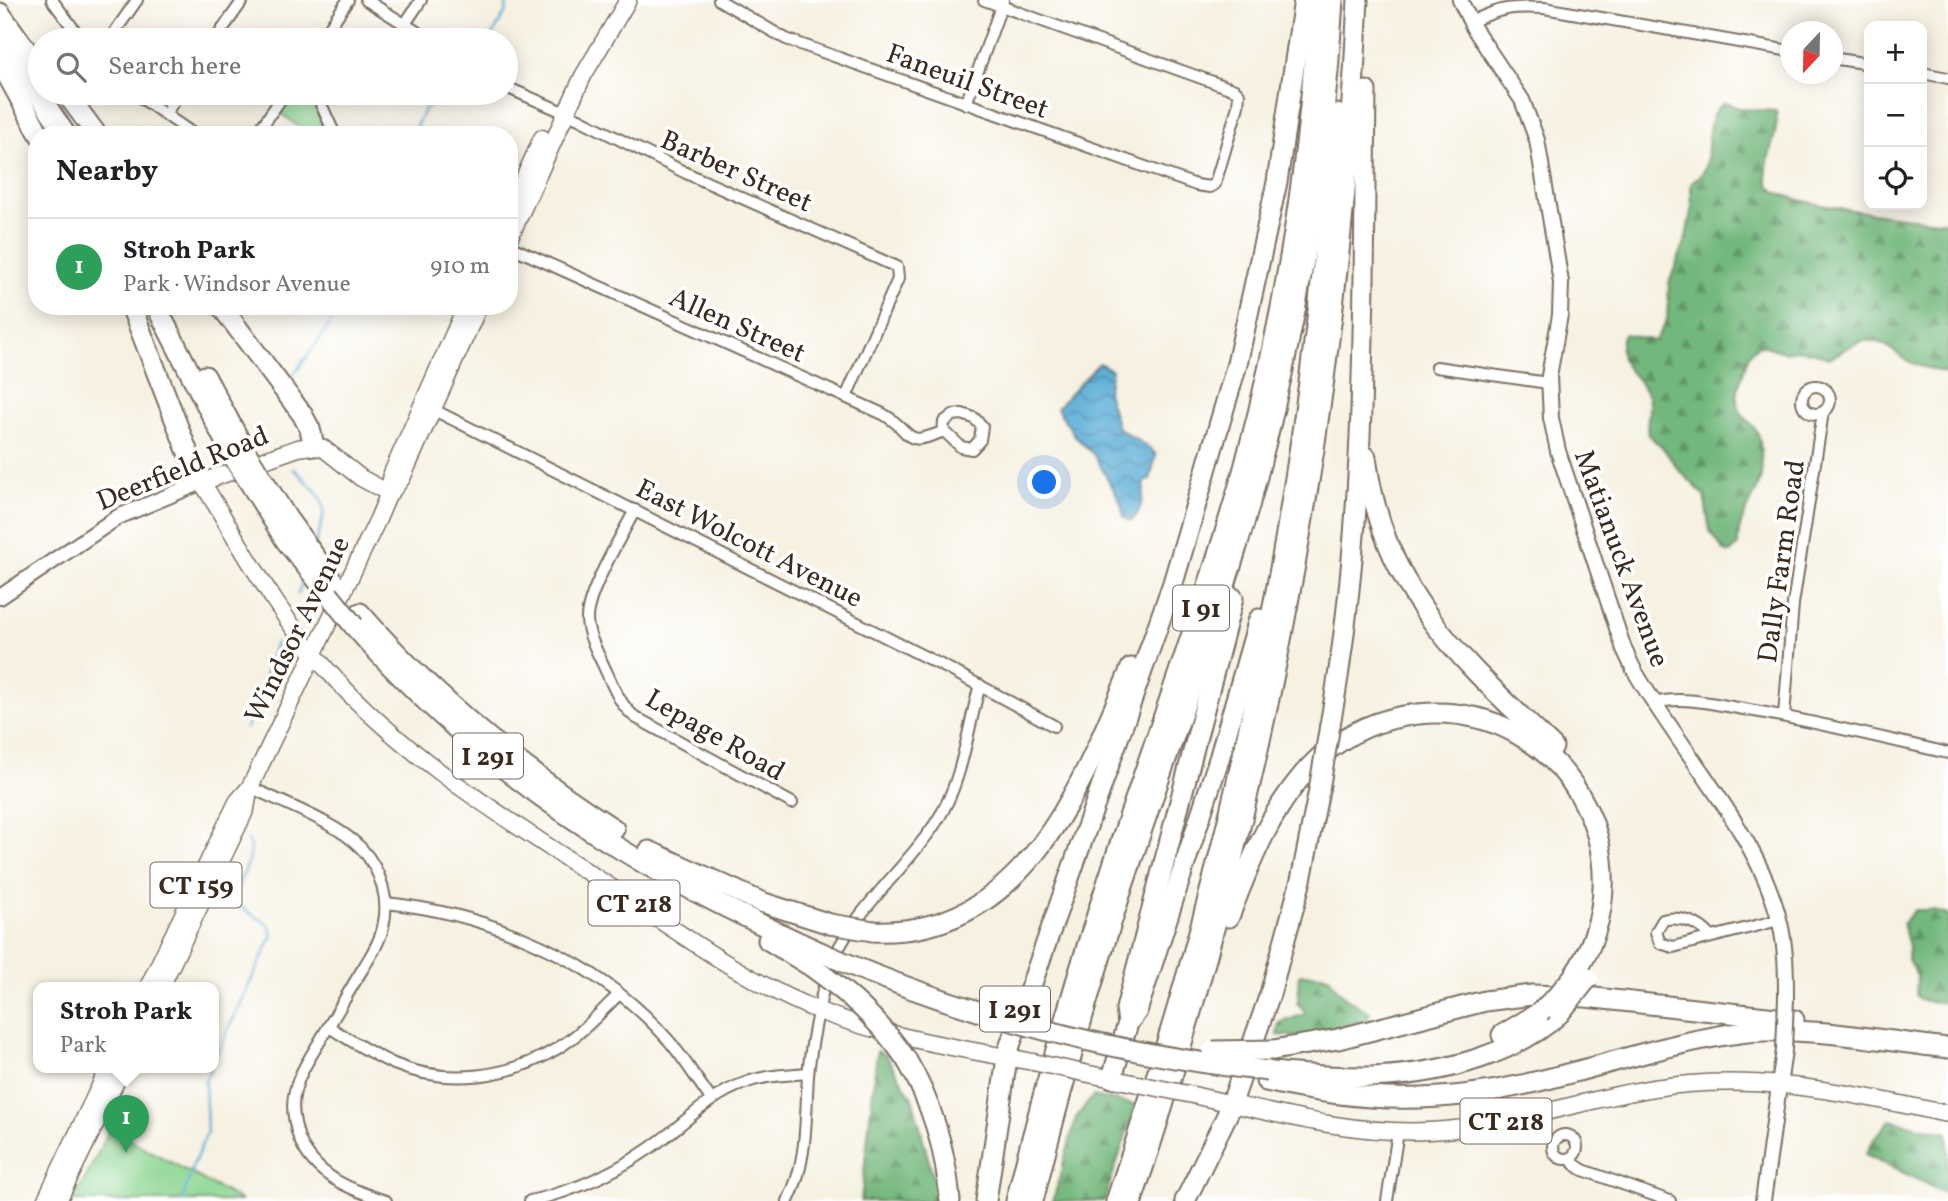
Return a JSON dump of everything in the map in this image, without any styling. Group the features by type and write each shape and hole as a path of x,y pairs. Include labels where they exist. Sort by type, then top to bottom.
{"highway":[{"path":"646,857 673,883 822,946 873,931 924,927 965,913 1007,883 1041,846 1066,807 1104,730 1194,511 1226,405 1261,263 1287,128 1304,0"},
{"name":"I 91","path":"1016,1201 1075,984 1213,574 1256,420 1280,313 1298,201 1310,106 1318,0"},
{"path":"1033,1201 1089,993 1223,592 1270,426 1296,307 1310,222 1324,118 1333,0"},
{"path":"1116,1201 1184,983 1233,799 1280,566 1313,356 1335,132 1343,0"},
{"path":"1185,1201 1233,1104 1286,939 1319,790 1342,651 1353,541 1360,386 1367,29 1360,0"},
{"path":"1132,1201 1199,984 1252,781 1286,618 1325,376 1344,208 1360,0"},
{"path":"0,13 28,42"},
{"path":"0,13 28,52"},
{"path":"0,36 28,78"},
{"path":"0,62 35,126"},
{"path":"46,105 60,126"},
{"path":"63,105 76,126"},
{"path":"75,105 90,126"},
{"path":"134,315 192,463 202,482"},
{"name":"I 291","path":"161,315 237,451 357,620 493,743 646,857 721,892 888,981 1005,1020 1112,1046 1205,1057"},
{"name":"I 291","path":"175,315 237,451"},
{"path":"228,315 307,422 314,446"},
{"path":"1112,1078 1128,1023 1137,1011 1219,759 1245,669 1273,561 1313,356"},
{"path":"1205,1057 1373,1078 1427,1072 1507,1047 1534,1034 1550,1013 1556,997 1580,977 1605,942 1615,900 1613,860 1603,818 1590,792 1572,768 1453,649 1427,617 1406,584 1387,544 1374,503 1366,458 1360,386"},
{"path":"1128,1023 1126,1009 1247,541 1265,466 1270,426"},
{"path":"986,1201 1006,1057 1162,615 1191,528 1194,511"},
{"path":"1199,984 1216,952 1259,845 1304,774 1332,748 1362,729 1398,718 1437,713 1483,720 1527,740 1563,772 1584,803 1601,851 1604,892 1580,977"},
{"path":"822,946 838,986 869,1014 892,1040 906,1059 923,1092 944,1153 950,1201"},
{"path":"1269,1066 1329,1041 1494,1000 1549,995 1597,998 1948,1038"},
{"path":"1205,1057 1269,1066 1319,1092 1361,1098 1410,1099 1457,1096 1531,1083 1702,1040 1761,1031 1815,1033 1948,1048"}],"main road":[{"path":"518,216 584,51 615,0"},
{"path":"518,194 560,111 628,0"},
{"name":"Windsor Avenue","path":"451,355 463,315"},
{"name":"Windsor Avenue","path":"163,982 237,802 250,787 389,494 402,478 428,407 451,355 474,315"},
{"name":"Deerfield Road","path":"202,482 298,448 314,446 326,450 361,478 389,494"},
{"path":"202,482 264,585 314,654"},
{"name":"CT 218","path":"314,654 340,684 382,724 455,784 739,971 820,1010 890,1033 1337,1125 1398,1132 1476,1127 1616,1096 1672,1086 1727,1082 1780,1083 1948,1114"},
{"name":"Windsor Avenue","path":"151,982 219,851"},
{"path":"45,1201 106,1073"},
{"path":"58,1201 120,1073"}],"street":[{"path":"52,0 73,28"},
{"path":"117,28 137,0"},
{"path":"223,28 243,0"},
{"path":"329,28 348,0"},
{"path":"366,0 411,28"},
{"path":"405,24 421,0"},
{"name":"Faneuil Street","path":"719,0 786,39 1196,186 1210,187 1215,184 1219,178 1239,94 1230,87 1002,3"},
{"path":"966,104 1002,3 984,0"},
{"name":"Matianuck Avenue","path":"1460,0 1521,100 1537,140 1561,282 1560,315 1548,383 1553,433 1624,649 1654,703 1750,849 1767,882 1779,919 1784,948 1786,998 1784,1050 1763,1201"},
{"path":"1471,22 1491,12 1514,6 1544,8 1780,49"},
{"path":"1843,60 1864,63"},
{"path":"1927,75 1948,78"},
{"name":"Barber Street","path":"518,92 686,173 893,265 899,271 898,279 846,397"},
{"path":"152,105 182,126"},
{"path":"165,114 171,105"},
{"path":"262,126 277,105"},
{"path":"321,105 331,126"},
{"name":"Allen Street","path":"518,250 888,417 915,440 923,440 944,431"},
{"path":"1436,367 1548,383"},
{"name":"East Wolcott Avenue","path":"428,407 980,685 997,697 1054,726"},
{"name":"Dally Farm Road","path":"1784,716 1793,604 1824,412"},
{"name":"Deerfield Road","path":"0,597 118,517 202,482"},
{"name":"Lepage Road","path":"635,510 587,608 591,638 618,697 635,717 792,803"},
{"path":"788,1201 802,1163 808,1073 828,972 841,946 928,834 947,803 980,685"},
{"path":"1654,703 1669,699 1690,700 1784,716 1948,752"},
{"path":"250,787 345,834 361,848 374,865 382,883 386,903 383,929 373,952 304,1068 295,1090 295,1127 302,1145 324,1172 339,1183 386,1201"},
{"path":"386,903 422,906 466,917 512,932 556,954 618,995 669,1042 711,1099"},
{"path":"1711,937 1700,927 1676,919 1663,920 1656,932 1657,941 1669,947 1711,937 1779,919"},
{"path":"329,1027 395,1064 435,1076 468,1076 499,1072 532,1062 550,1053 586,1027 618,995"},
{"path":"530,1201 573,1189 601,1177 665,1137 711,1099 744,1083 766,1077 808,1073"},
{"path":"1387,1201 1398,1132"},
{"path":"1571,1158 1574,1164 1583,1170 1670,1201"}],"green space":[{"path":"1726,103 1742,109 1776,111 1776,129 1767,176 1769,185 1778,192 1822,205 1948,222 1948,375 1910,362 1885,345 1871,341 1858,342 1828,358 1816,353 1797,350 1785,352 1760,345 1751,352 1737,401 1758,435 1761,477 1742,520 1738,545 1730,553 1724,551 1710,531 1704,495 1648,435 1648,397 1621,356 1623,335 1655,341 1667,320 1669,283 1685,242 1692,208 1691,184 1706,166 1709,130 1714,113"},
{"path":"282,105 315,105 325,126 298,126 278,111"},
{"path":"1915,910 1932,910 1948,915 1948,1003 1919,1000 1916,995 1917,977 1908,959 1909,946 1903,923"},
{"path":"1299,975 1330,978 1342,994 1370,1012 1367,1021 1325,1033 1297,1037 1277,1035 1279,1023 1305,1014 1297,1003"},
{"path":"877,1051 886,1055 913,1100 939,1201 861,1201"},
{"path":"1093,1096 1136,1105 1104,1201 1053,1201 1076,1118"},
{"path":"1890,1120 1948,1133 1948,1195 1866,1154 1874,1139"},
{"path":"110,1129 242,1201 74,1201"}],"water":[{"path":"1099,363 1112,370 1107,392 1118,428 1156,455 1150,480 1144,482 1140,508 1131,521 1124,517 1121,503 1095,456 1075,436 1057,408"}],"waterway":[{"path":"497,28 506,11 507,0"},
{"path":"416,126 424,110 433,105"},
{"path":"291,378 335,315"},
{"path":"293,468 312,487 322,502 323,518 315,544"},
{"path":"298,594 304,577"},
{"path":"246,728 276,643"},
{"path":"219,1049 272,936 269,925 244,909 236,896 249,859 248,840"},
{"path":"182,1201 207,1133 205,1081 208,1073"}],"place":[{"name":"Stroh Park","path":"126,1153"}]}
